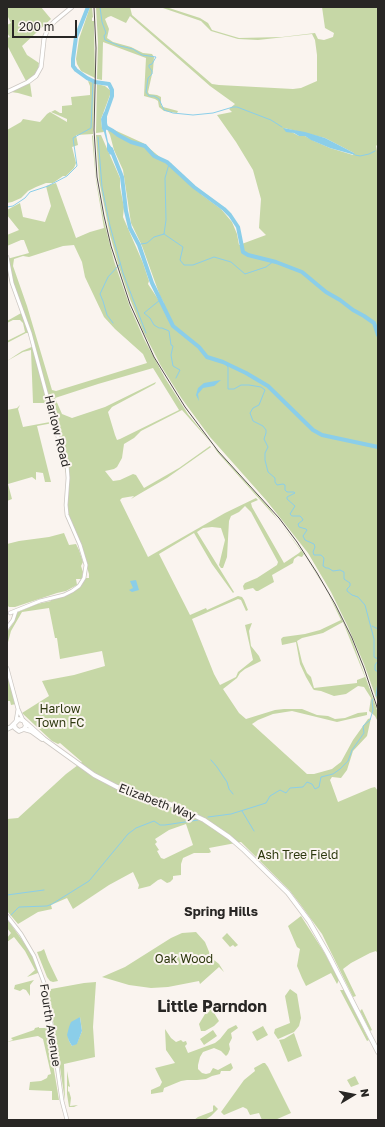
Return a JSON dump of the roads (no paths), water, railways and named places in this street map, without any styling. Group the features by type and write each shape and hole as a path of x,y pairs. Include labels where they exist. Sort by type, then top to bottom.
{"main road":[{"path":"7,92 24,84 36,76 41,67 44,39 48,28 72,7"},
{"path":"19,719 24,721 26,726 21,731 7,729 19,719"},
{"name":"Elizabeth Way","path":"24,721 44,739 94,775 117,787 172,805 204,820 229,837 244,850 288,893 309,921 328,954 378,1052"},
{"path":"15,723 15,728 18,730"},
{"name":"Elizabeth Way","path":"24,729 31,731 41,739 44,739"}],"street":[{"name":"Harlow Road","path":"7,257 12,283 30,333 58,437 65,456 68,478 66,505 67,515 80,545 86,564 84,578 79,586 72,591 8,613"},
{"path":"7,628 8,624 13,620 16,611"},
{"path":"8,613 13,617"},
{"path":"7,668 18,709 24,721"},
{"path":"15,723 18,709"},
{"name":"Fourth Avenue","path":"7,916 21,934 34,956 46,988 62,1101 67,1120"}],"water":[{"path":"104,112 107,113 108,127 106,132 108,142 114,151 110,155 107,150 107,143 102,129 101,119"},
{"path":"283,128 305,132 325,138 354,153 355,155 330,148 305,136 299,136 294,133 286,132"},
{"path":"221,380 214,386 203,388 198,394 199,401 196,395 198,388 204,383"},
{"path":"136,580 139,590 132,592 129,590 133,588 130,581"},
{"path":"80,1017 82,1031 77,1044 72,1046 67,1035 69,1027 71,1022"}],"waterway":[{"path":"88,7 76,37 73,66 87,78 95,82 109,84 112,90 112,96 105,116"},
{"path":"100,7 102,22 106,33 104,36 105,40 133,49 142,55 156,57 152,64 149,65 152,74 148,78 146,92 149,96 154,96 159,99 164,110 173,113 193,115 213,113 237,107 271,120 282,127"},
{"path":"7,207 13,206 25,198 30,192 48,186 67,176 77,166 73,138 91,128 93,81"},
{"path":"104,126 131,142 145,146 154,156 167,162 194,187 224,209 238,227 243,252 248,255 276,262 302,272 326,292 374,323 378,335"},
{"path":"98,137 102,187 110,226 123,273 146,333"},
{"path":"111,149 122,177 126,211 130,228 139,245 152,283 173,326 199,347 207,357 223,362 268,386 313,430 322,435 378,447"},
{"path":"355,155 360,156 375,151"},
{"path":"141,244 147,243 154,237 164,234 166,220 165,178 169,164"},
{"path":"164,234 183,247 180,260 184,265 193,265 214,257 231,262 245,274 266,267 274,261"},
{"path":"113,323 107,315 100,294 108,277 120,264"},
{"path":"160,300 144,313 150,318 154,325 169,331 171,345 173,346 171,355 173,366 180,370 176,378"},
{"path":"223,362 228,367 228,389 234,389 241,385 249,385 261,387 265,390 259,405 253,408 250,413 253,421 263,426 266,430 264,439 268,447 265,453 268,472 275,478 277,485 283,484 285,485 285,490 287,492 295,493 287,497 287,499 295,506 290,514 292,516 300,516 302,518 303,520 298,524 299,527 307,530 303,536 305,540 314,544 314,555 321,555 324,558 323,566 326,568 333,571 340,570 344,572 344,579 350,583 347,591 358,597 365,605 374,639 374,657 378,659"},
{"path":"372,626 378,629"},
{"path":"378,661 375,665 375,670 378,672"},
{"path":"376,696 378,682"},
{"path":"208,817 231,814 266,803 270,796 280,790 286,793 290,788 303,787 307,782 312,784 315,789 319,787 321,777 333,774 348,761 352,750 364,733 363,726 370,720 373,710 373,699"},
{"path":"211,760 227,782 229,789 233,794"},
{"path":"242,811 254,831"},
{"path":"11,915 19,907 47,906 52,904 89,881 128,834 136,828 154,821 160,825 165,825 198,820"},
{"path":"7,895 44,890"}],"railway":[{"path":"94,7 96,48 94,130 97,177 111,246 130,304 154,357 185,407 218,451 279,518 317,573 352,638 378,710"}],"district":[{"name":"Spring Hills","path":"221,912"},
{"name":"Little Parndon","path":"212,1007"}],"park label":[{"name":"Harlow Town FC","path":"60,716"},
{"name":"Ash Tree Field","path":"298,855"},
{"name":"Oak Wood","path":"184,959"}]}
